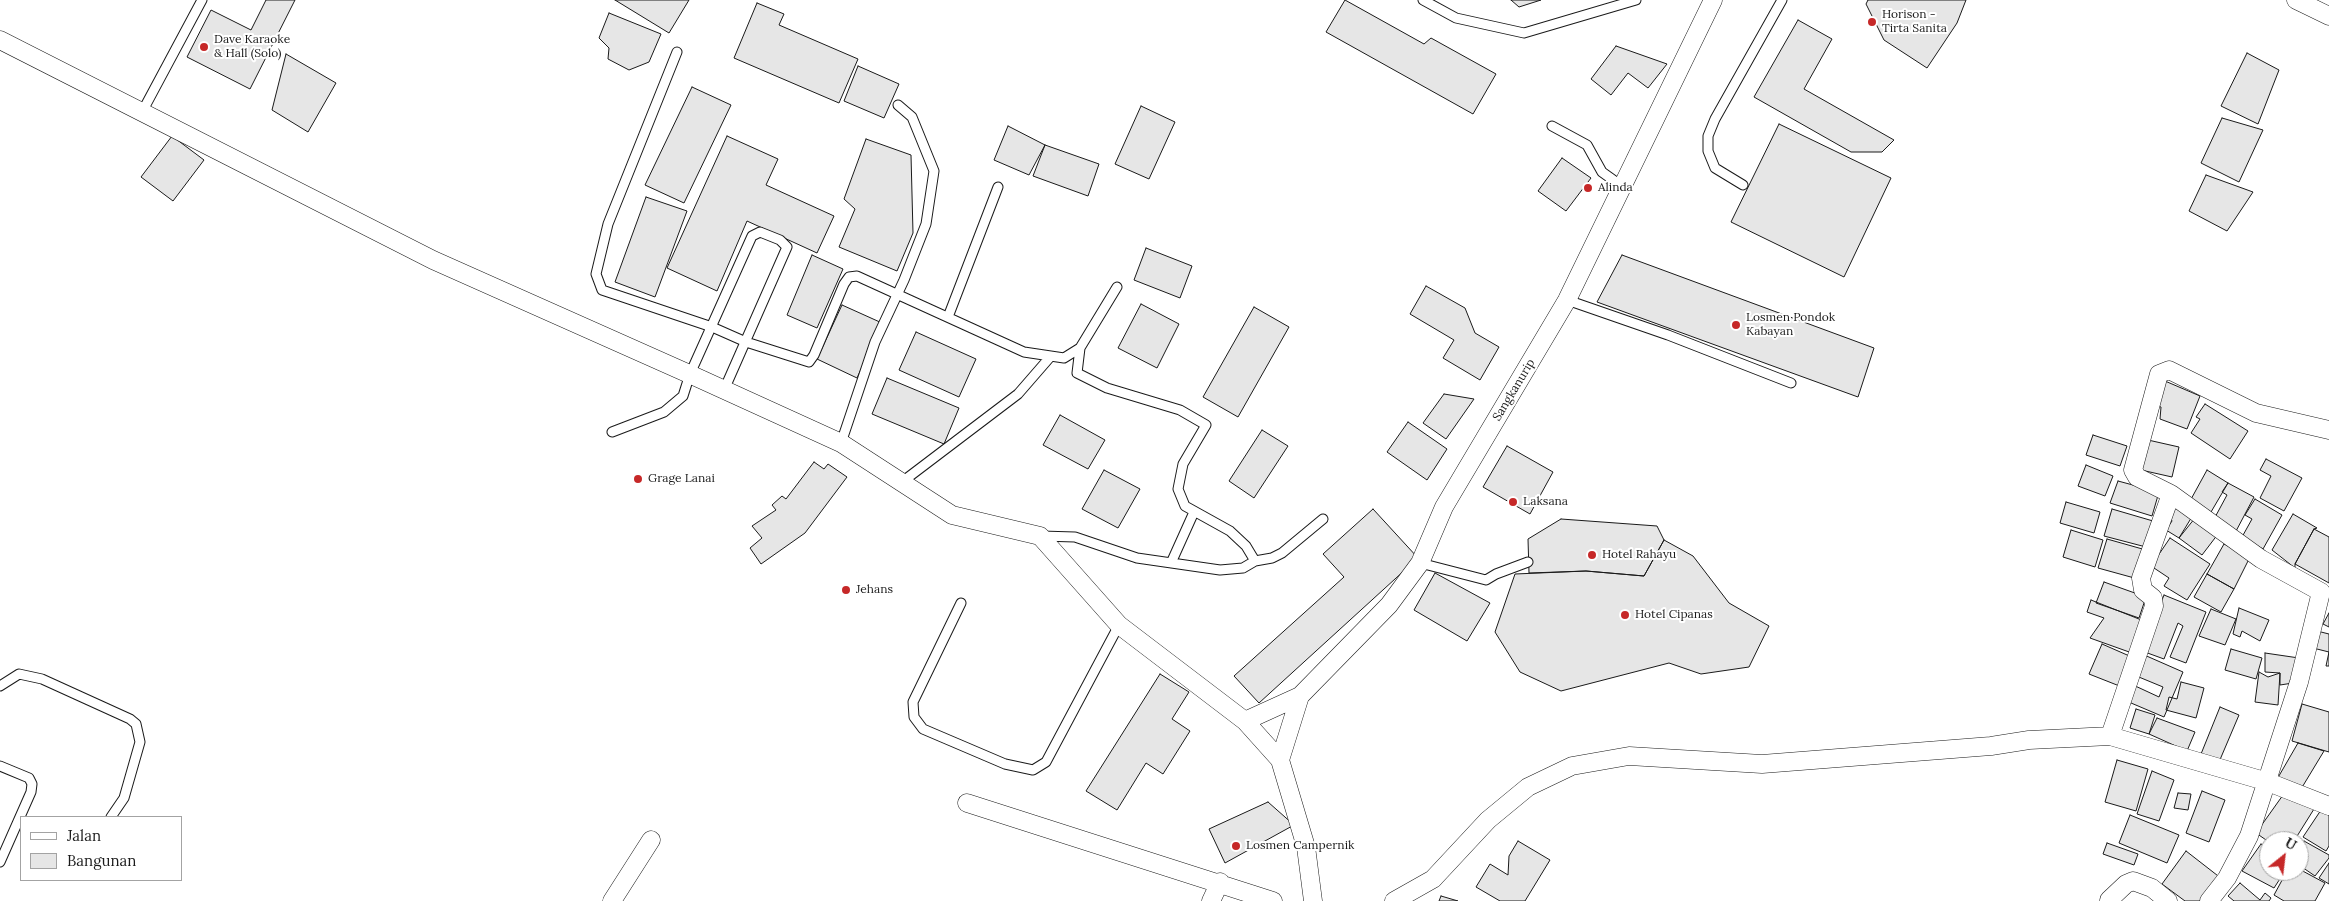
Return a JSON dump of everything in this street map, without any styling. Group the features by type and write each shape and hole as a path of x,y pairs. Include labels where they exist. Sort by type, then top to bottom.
{"street":[{"name":"Sangkanurip","path":"1245,721 1300,696 1389,605 1420,564 1444,507 1567,300 1624,187 1712,0"},
{"path":"2296,0 2329,16"},
{"path":"0,40 433,260 841,443 952,514 1040,536 1118,625 1245,721 1280,760 1306,847 1313,901"},
{"path":"2209,901 2227,878 2249,836 2300,680 2325,590 2262,559 2171,494 2137,477 2133,470 2159,374 2164,370 2169,370 2256,414 2329,430"},
{"path":"2110,736 2154,606 2153,598 2143,590 2141,578 2171,494"},
{"path":"1280,760 1300,696"},
{"path":"1394,901 1432,879 1488,820 1528,787 1572,766 1629,756 1762,764 1991,746 2029,740 2110,736 2268,782 2329,806"},
{"path":"967,803 1220,882 1272,901"},
{"path":"612,901 650,840"},
{"path":"2109,900 2126,884 2133,881 2152,888 2168,901"},
{"path":"1211,901 1220,882"}],"lane":[{"path":"142,112 202,0"},
{"path":"1423,0 1456,18 1524,33 1636,0"},
{"path":"1743,185 1715,168 1708,152 1708,136 1782,0"},
{"path":"677,52 608,224 596,274 602,290 712,327 746,342 809,362 814,355 844,284 849,277 857,276 1024,352 1064,358 1080,348"},
{"path":"841,443 862,378 926,224 934,171 912,116 898,105"},
{"path":"1552,126 1587,145 1602,172 1624,187"},
{"path":"948,317 998,187"},
{"path":"612,432 664,412 683,396 690,374 752,236 756,232 760,232 780,240 787,247 724,390"},
{"path":"1117,287 1080,348 1077,373 1115,391 1180,410 1206,425 1183,464 1178,489 1185,506 1230,531 1246,546 1255,561"},
{"path":"1567,300 1668,335 1791,383"},
{"path":"902,482 1018,394 1050,356"},
{"path":"1171,564 1194,512"},
{"path":"1040,536 1075,536 1137,558 1220,570 1242,568 1255,561 1272,558 1282,553 1323,518"},
{"path":"1420,564 1486,580 1496,574 1528,562"},
{"path":"960,604 913,702 914,716 923,730 1005,764 1032,770 1046,762 1118,625"},
{"path":"0,686 19,674 42,678 130,719 136,724 140,742 124,798 112,816"},
{"path":"0,766 28,778 32,784 31,792 20,816"},
{"path":"1,859 20,817"}],"building":[{"path":"266,0 295,0 250,89 187,57 211,10 251,30"},
{"path":"615,0 689,0 669,33"},
{"path":"1345,0 1424,44 1431,38 1496,74 1473,114 1326,32"},
{"path":"1511,0 1541,0 1519,7"},
{"path":"1868,0 1966,0 1957,23 1927,68 1884,40 1866,4"},
{"path":"757,3 784,14 779,25 858,59 839,103 734,58"},
{"path":"609,13 661,34 649,62 629,70 608,59 609,48 599,38"},
{"path":"1798,20 1832,39 1804,89 1894,140 1882,152 1851,152 1754,97"},
{"path":"1616,46 1667,64 1648,88 1628,73 1611,95 1591,79"},
{"path":"2247,53 2279,70 2258,124 2221,106"},
{"path":"286,54 336,83 308,132 272,110"},
{"path":"858,66 899,84 884,118 844,101"},
{"path":"692,87 731,105 684,203 645,185"},
{"path":"1141,106 1175,122 1149,179 1115,164"},
{"path":"2222,118 2263,130 2239,182 2201,163"},
{"path":"1779,124 1891,178 1844,277 1731,222"},
{"path":"1008,126 1045,145 1029,175 994,160"},
{"path":"172,136 204,160 173,201 141,177"},
{"path":"727,136 778,159 766,185 834,216 817,253 747,221 717,291 667,268"},
{"path":"866,139 911,155 913,233 897,271 839,247 855,209 844,199"},
{"path":"1045,145 1099,164 1088,196 1033,176"},
{"path":"1562,158 1591,178 1566,211 1538,191"},
{"path":"2206,175 2253,192 2227,231 2189,211"},
{"path":"646,197 687,211 655,297 615,282"},
{"path":"1146,248 1192,266 1180,298 1134,280"},
{"path":"812,255 843,269 817,328 787,315"},
{"name":"Losmen Pondok Kabayan","path":"1622,255 1874,348 1858,397 1597,302"},
{"path":"1426,286 1465,308 1475,333 1499,347 1480,380 1443,358 1454,340 1410,314"},
{"path":"1141,304 1179,324 1157,368 1118,348"},
{"path":"842,305 882,323 857,378 817,359"},
{"path":"1254,307 1289,327 1238,417 1203,397"},
{"path":"916,332 976,359 959,397 899,370"},
{"path":"887,378 959,408 944,444 872,414"},
{"path":"2165,381 2200,396 2187,429 2160,419 2161,407 2155,405"},
{"path":"1444,394 1474,399 1446,439 1423,423"},
{"path":"2205,404 2248,431 2230,459 2191,433 2200,419 2196,417"},
{"path":"1060,415 1105,440 1088,469 1043,445"},
{"path":"1408,422 1447,449 1427,480 1387,452"},
{"path":"1262,430 1288,446 1254,498 1229,481"},
{"path":"2093,435 2127,446 2120,466 2086,455"},
{"path":"2148,440 2179,447 2172,477 2141,470"},
{"path":"1507,446 1553,472 1530,514 1483,487"},
{"path":"2266,459 2302,478 2284,511 2260,498 2271,476 2260,470"},
{"path":"814,462 824,469 828,464 847,477 805,533 761,564 750,548 762,538 752,526 776,510 772,505 782,496 786,499"},
{"path":"2086,465 2113,476 2105,496 2078,486"},
{"path":"1104,470 1140,489 1118,528 1082,509"},
{"path":"2207,470 2228,483 2211,512 2190,501"},
{"path":"2118,481 2159,492 2152,516 2110,503"},
{"path":"2228,483 2254,497 2235,533 2213,521 2227,495 2222,492"},
{"path":"2255,499 2282,515 2263,549 2242,537 2252,519 2245,515"},
{"path":"2066,502 2100,512 2094,533 2060,523"},
{"path":"2176,504 2193,515 2179,538 2166,530 2172,521 2169,515"},
{"path":"1373,509 1418,558 1259,703 1234,676 1344,577 1323,554"},
{"path":"2112,509 2153,521 2146,547 2104,536"},
{"path":"2293,514 2317,528 2314,529 2295,564 2295,568 2272,550"},
{"path":"2195,518 2218,534 2202,555 2179,538"},
{"name":"Hotel Rahayu","path":"1561,519 1657,526 1664,540 1644,576 1586,571 1529,573 1528,539"},
{"path":"2314,529 2329,537 2329,583 2295,564"},
{"path":"2071,530 2103,540 2095,567 2063,557"},
{"path":"2170,538 2210,564 2187,600 2164,586 2169,578 2151,566"},
{"path":"2107,539 2146,550 2138,579 2098,568"},
{"name":"Hotel Cipanas","path":"1664,540 1693,556 1729,603 1769,626 1749,667 1701,674 1669,663 1561,691 1520,672 1495,632 1515,574 1586,571 1644,576"},
{"path":"2224,544 2250,557 2234,589 2207,574"},
{"path":"1435,573 1490,603 1467,641 1414,610"},
{"path":"2207,574 2234,589 2221,612 2194,597"},
{"path":"2104,582 2146,597 2139,618 2096,603"},
{"path":"2164,595 2206,612 2186,663 2170,657 2183,626 2178,623 2164,659 2142,651"},
{"path":"2091,600 2144,621 2132,653 2090,638 2104,618 2087,612"},
{"path":"2239,608 2269,620 2260,641 2242,631 2240,637 2233,634"},
{"path":"2211,609 2236,619 2225,645 2199,636"},
{"path":"2329,613 2329,627 2323,624"},
{"path":"2317,631 2329,634 2329,652 2313,648"},
{"path":"2102,644 2134,658 2122,687 2089,674"},
{"path":"2231,649 2262,658 2256,679 2225,670"},
{"path":"2329,652 2329,666 2326,666"},
{"path":"2265,653 2299,658 2293,683 2280,685 2280,673 2265,672"},
{"path":"2142,654 2183,672 2164,717 2124,700 2131,684 2159,697 2163,687 2134,675"},
{"path":"2259,672 2268,677 2280,673 2278,705 2255,702"},
{"path":"1160,674 1189,692 1172,719 1190,731 1163,774 1146,763 1117,810 1086,791"},
{"path":"2181,682 2204,688 2196,718 2166,710 2169,697 2177,699"},
{"path":"2302,704 2329,712 2329,752 2292,741"},
{"path":"2220,707 2239,715 2219,762 2201,754"},
{"path":"2136,709 2155,715 2149,734 2130,728"},
{"path":"2157,718 2195,732 2187,751 2149,734"},
{"path":"2298,743 2324,751 2298,794 2276,781"},
{"path":"2117,760 2148,769 2136,811 2105,802"},
{"path":"2152,771 2174,780 2159,821 2137,814"},
{"path":"2202,791 2225,800 2209,842 2186,833"},
{"path":"2178,793 2191,794 2188,810 2174,808"},
{"path":"2283,795 2314,809 2300,831 2259,831 2259,835 2256,833"},
{"name":"Losmen Campernik","path":"1268,802 1294,825 1225,863 1209,829"},
{"path":"2323,807 2329,810 2329,846 2326,851 2309,841 2309,831 2307,831"},
{"path":"2130,815 2179,835 2167,863 2119,843"},
{"path":"1518,841 1550,860 1525,901 1500,901 1476,887 1490,864 1508,875 1509,856"},
{"path":"2107,843 2138,854 2134,865 2103,854"},
{"path":"2309,844 2329,855 2329,858 2315,876 2309,872"},
{"path":"2259,847 2259,880 2242,871"},
{"path":"2186,851 2222,879 2205,901 2185,901 2162,884"},
{"path":"2329,863 2329,884 2319,878"},
{"path":"2309,874 2325,883 2315,901 2284,901 2274,895 2282,881 2309,881"},
{"path":"2261,881 2279,881 2274,888"},
{"path":"2240,883 2260,900 2265,893 2271,898 2269,901 2234,901 2228,896"},
{"path":"1441,896 1458,901 1439,901"}],"place":[{"name":"Horison - Tirta Sanita","path":"1872,22"},
{"name":"Dave Karaoke & Hall (Solo)","path":"204,47"},
{"name":"Alinda","path":"1588,188"},
{"name":"Losmen Pondok Kabayan","path":"1736,325"},
{"name":"Grage Lanai","path":"638,479"},
{"name":"Laksana","path":"1513,502"},
{"name":"Hotel Rahayu","path":"1592,555"},
{"name":"Jehans","path":"846,590"},
{"name":"Hotel Cipanas","path":"1625,615"},
{"name":"Losmen Campernik","path":"1236,846"}]}
